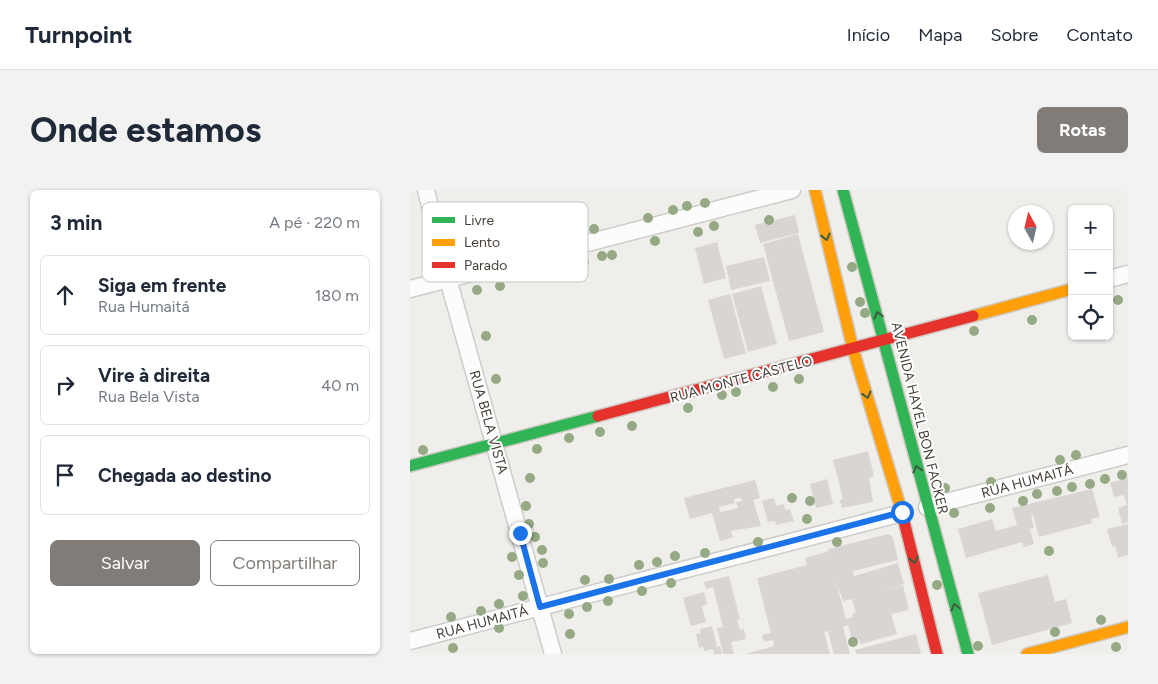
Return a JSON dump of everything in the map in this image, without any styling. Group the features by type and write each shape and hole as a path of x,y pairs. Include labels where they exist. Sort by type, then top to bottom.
{"main road":[{"path":"815,190 853,349 902,512 937,654"},
{"name":"AVENIDA HAYEL BON FACKER","path":"843,190 886,340 927,507 968,654"},
{"name":"RUA MONTE CASTELO","path":"410,466 1068,290"},
{"path":"1027,654 1128,627"}],"street":[{"path":"588,243 792,190"},
{"path":"1113,278 1128,274"},
{"path":"410,289 437,282"},
{"name":"RUA BELA VISTA","path":"449,282 553,654"},
{"name":"RUA HUMAITÁ","path":"927,507 1128,455"},
{"name":"RUA HUMAITÁ","path":"410,640 902,512"}],"building":[{"path":"795,215 799,233 760,243 755,225"},
{"path":"798,234 824,332 789,341 763,244"},
{"path":"717,242 726,278 704,284 695,248"},
{"path":"764,257 770,281 731,290 726,266"},
{"path":"761,286 777,344 748,352 732,294"},
{"path":"730,294 746,353 724,359 708,300"},
{"path":"868,451 874,476 869,478 873,502 842,508 840,500 843,499 833,460"},
{"path":"1128,478 1128,522 1122,524 1118,508 1127,505 1124,495 1114,497 1110,483"},
{"path":"827,479 833,504 816,508 810,484"},
{"path":"755,480 760,498 753,500 761,526 731,531 733,537 720,541 712,513 690,519 684,498","holes":["741,498 742,501 736,502 738,508 720,512 719,507 735,503 734,499"]},
{"path":"1092,489 1100,517 1091,519 1092,523 1039,537 1033,515 1031,516 1034,528 1030,529 1034,544 1024,547 1022,542 966,558 958,529 992,519 996,531 1017,525 1012,508"},
{"path":"774,498 776,506 784,504 785,510 790,509 794,521 776,525 775,521 768,522 762,501"},
{"path":"1128,524 1128,555 1118,558 1115,546 1112,547 1107,529"},
{"path":"888,534 893,537 898,560 853,571 854,576 898,563 904,584 879,591 903,585 909,610 891,614 897,634 861,644 859,639 852,641 848,625 843,627 850,654 834,654 828,631 824,632 830,654 746,654 774,646 773,640 764,642 762,635 771,633 757,578 807,565 805,558 829,551 828,549","holes":["836,581 843,601 852,599 856,613 852,614 853,617 846,619"]},
{"path":"1048,575 1055,602 1066,599 1072,623 992,645 978,593"},
{"path":"729,576 732,587 730,588 732,588 740,619 737,620 740,630 744,629 746,639 731,642 734,654 723,654 717,628 723,627 713,587 706,589 704,582"},
{"path":"704,592 707,604 702,606 706,622 691,626 683,598"},
{"path":"712,626 717,647 720,646 722,654 714,654 713,649 704,651 703,647 699,648 696,634 701,633 700,629"},
{"path":"916,634 921,654 857,654 855,650"}],"traffic: fast":[{"path":"843,190 968,654"},
{"path":"410,466 598,416"}],"traffic: slow":[{"path":"815,190 853,349 901,509"},
{"path":"973,316 1068,290"},
{"path":"1027,654 1128,627"}],"traffic: jam":[{"path":"598,416 973,316"},
{"path":"901,509 937,654"}],"route":[{"path":"520,533 540,607 902,512"}]}
